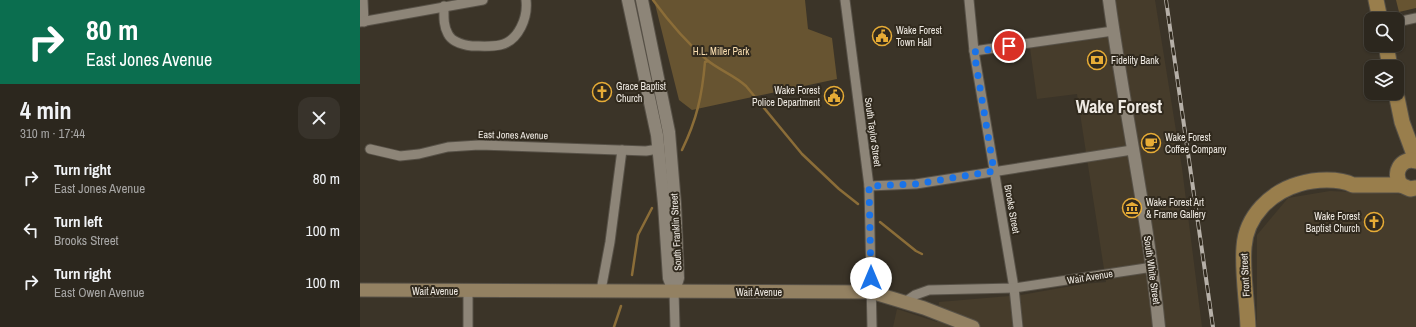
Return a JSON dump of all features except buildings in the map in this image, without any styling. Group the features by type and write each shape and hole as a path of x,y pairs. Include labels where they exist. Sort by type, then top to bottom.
{"main road":[{"path":"1376,0 1379,12"},
{"path":"1397,100 1402,122 1410,189 1416,188"},
{"name":"Front Street","path":"1248,327 1244,246 1250,223 1264,204 1288,187 1303,183 1328,180 1348,182 1354,180 1381,179 1407,168"},
{"name":"Wait Avenue","path":"360,290 871,292 905,302"},
{"path":"905,302 973,327"}],"street":[{"path":"362,0 362,22 449,4 483,0"},
{"path":"449,4 445,26 448,35 457,42 468,45 492,46 502,45 513,38 520,29 526,17 526,0"},
{"name":"South Franklin Street","path":"628,0 648,85 658,149 664,204 669,278 674,291"},
{"name":"South Franklin Street","path":"642,0 669,132 675,204 678,278 674,291"},
{"name":"South Taylor Street","path":"845,0 869,186 872,327"},
{"name":"Brooks Street","path":"969,0 974,52 1014,288 1018,327"},
{"name":"South White Street","path":"1109,0 1132,150 1153,267 1159,327"},
{"path":"1404,21 1416,18"},
{"path":"974,52 1113,31"},
{"name":"East Jones Avenue","path":"370,149 400,156 419,154 448,147 479,145 646,151 658,149"},
{"path":"601,290 610,242 622,150"},
{"path":"869,186 916,184 1132,150"},
{"name":"Wait Avenue","path":"905,302 915,295 929,290 1014,288 1153,267"},
{"path":"468,291 468,327"},
{"path":"674,291 675,327"}],"shaded area":[{"path":"1113,0 1155,0 1182,168 1202,327 893,327 897,309 937,322 939,302 1021,295 1083,284 1106,282 1077,94 1037,99 1030,48 1118,36"},
{"path":"1330,191 1416,195 1416,327 1257,327 1257,235 1288,198"}],"green space":[{"name":"H.L. Miller Park","path":"654,0 805,0 808,29 832,38 837,79 692,110 679,100"},
{"path":"1396,0 1416,0 1416,8 1399,12"}],"waterway":[{"path":"653,0 692,46 712,64 746,86 802,154 839,189 858,204"},
{"path":"682,150 695,117 700,97 705,62 708,61"},
{"path":"632,275 638,235 652,208"},
{"path":"880,222 916,251 922,254"},
{"path":"614,327 621,306"}],"railway":[{"path":"1166,0 1213,327"}],"place":[{"name":"Wake Forest Town Hall","path":"882,36"},
{"name":"Fidelity Bank","path":"1097,60"},
{"name":"Grace Baptist Church","path":"602,92"},
{"name":"Wake Forest Police Department","path":"834,96"},
{"name":"Wake Forest Coffee Company","path":"1151,143"},
{"name":"Wake Forest Art & Frame Gallery","path":"1132,208"},
{"name":"Wake Forest Baptist Church","path":"1374,222"}],"district":[{"name":"Wake Forest","path":"1119,106"}],"route":[{"path":"871,278 869,186 916,184 994,171 974,52 1009,46"}]}
